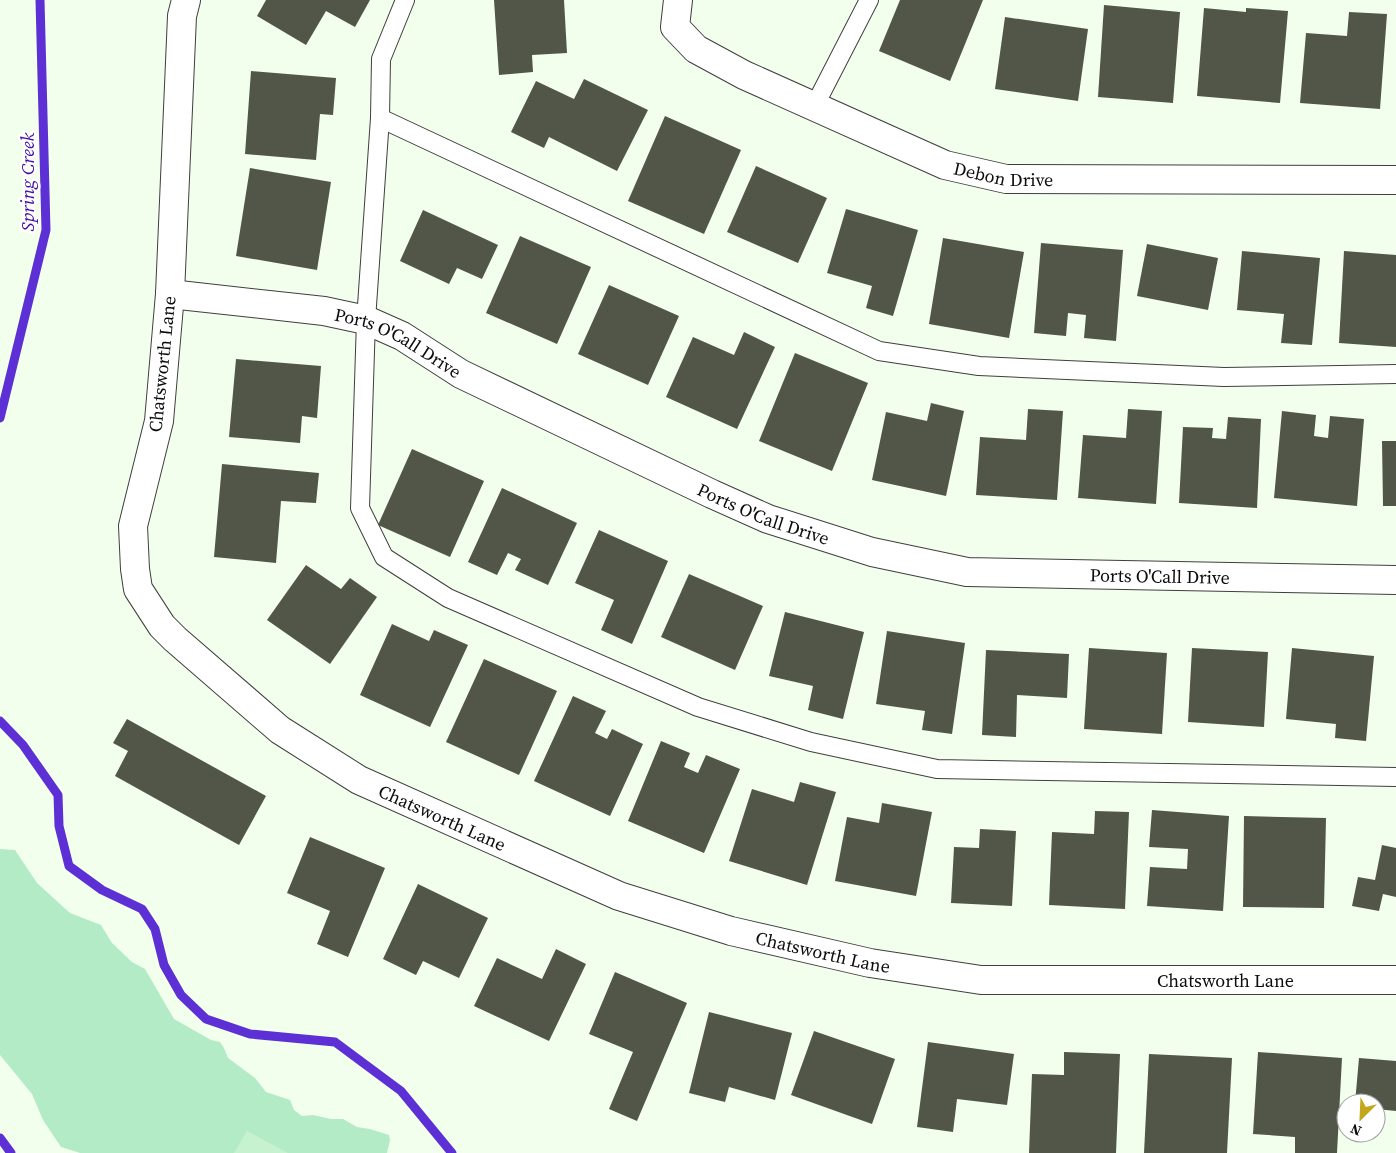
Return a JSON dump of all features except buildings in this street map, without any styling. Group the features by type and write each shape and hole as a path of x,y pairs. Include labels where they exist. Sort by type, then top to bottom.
{"street":[{"name":"Chatsworth Lane","path":"186,0 182,16 170,294 159,421 133,526 135,569 138,589 162,626 280,730 359,780 619,896 731,931 870,963 981,980 1396,980"},
{"name":"Debon Drive","path":"678,0 675,27 696,50 744,75 945,165 1006,178 1396,180"},
{"name":"Ports O'Call Drive","path":"170,294 324,311 366,320 402,336 462,374 712,494 768,519 872,552 967,572 1396,580"}],"lane":[{"path":"405,0 381,59 380,118 366,320 360,508 384,557 448,598 698,707 811,742 937,769 1396,778"},
{"path":"814,107 869,0"},
{"path":"380,118 879,351 979,366 1224,377 1396,374"}],"green space":[{"path":"0,849 15,850 37,883 70,913 101,925 112,943 132,962 145,969 174,1019 211,1040 220,1042 228,1058 255,1078 266,1092 290,1100 294,1110 302,1116 313,1115 331,1119 343,1119 357,1127 389,1135 390,1140 387,1153 80,1153 61,1147 43,1120 32,1094 0,1055"},
{"path":"247,1131 288,1153 234,1153"}],"waterway":[{"name":"Spring Creek","path":"0,418 46,230 40,0"},
{"path":"0,721 23,745 58,795 59,826 69,866 102,890 142,909 155,929 164,965 181,995 206,1019 250,1034 335,1042 401,1091 452,1153"},
{"name":"Spring Creek","path":"0,1138 11,1153"}]}
